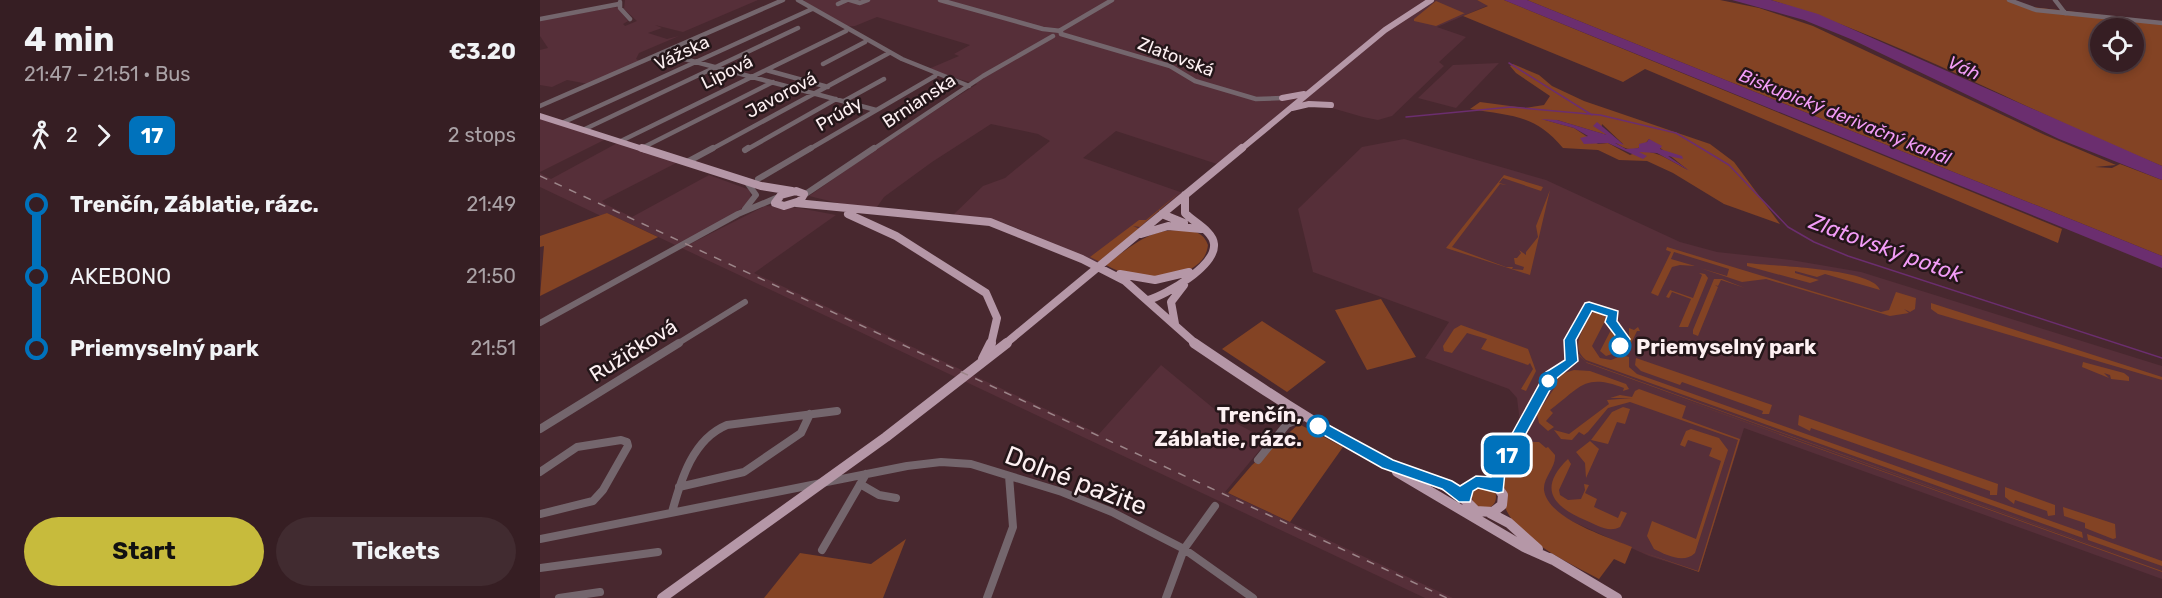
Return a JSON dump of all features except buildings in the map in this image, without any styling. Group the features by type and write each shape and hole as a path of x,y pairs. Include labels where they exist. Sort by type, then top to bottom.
{"main road":[{"path":"662,598 769,523 979,366 1394,23 1431,0"},
{"path":"1289,109 1309,104 1331,105 1318,98 1318,85"},
{"path":"1282,98 1308,94"},
{"path":"1282,98 1288,101 1289,109"},
{"path":"540,116 772,189 800,193 814,201 876,213"},
{"path":"772,189 783,206 796,203 876,213 990,222 1108,270 1153,281 1171,279 1201,268"},
{"path":"777,199 800,193"},
{"path":"796,203 800,193"},
{"path":"1176,326 1171,302 1177,291 1211,256 1214,247 1210,236 1185,213 1185,195"},
{"path":"836,209 884,229 960,274 986,293 997,313 997,330 979,366"},
{"path":"1162,214 1165,218 1202,229"},
{"path":"1137,235 1168,226 1202,229"},
{"path":"1148,300 1160,297 1201,268"},
{"path":"1108,270 1148,300 1176,326 1230,369 1288,407 1388,464 1426,490 1617,598"},
{"path":"1388,464 1447,485 1465,497 1473,510 1490,513 1509,523 1553,560"},
{"path":"1447,485 1482,481 1496,485 1503,495 1502,505 1509,523"},
{"path":"1465,497 1470,484"},
{"path":"1490,513 1502,505"}],"street":[{"path":"540,106 783,0"},
{"path":"798,0 865,42 935,76 969,86"},
{"path":"838,4 848,0 860,3 868,0"},
{"name":"Zlatovská","path":"940,0 1170,66 1195,81 1256,99 1282,98"},
{"name":"Brnianska","path":"800,193 815,186 969,86 1112,0"},
{"path":"2012,0 2031,9 2162,23"},
{"path":"2055,0 2065,13"},
{"path":"540,19 620,2 630,19"},
{"name":"Vážska","path":"564,122 812,9"},
{"path":"585,129 798,28"},
{"name":"Lipová","path":"621,141 846,31"},
{"path":"823,64 865,42"},
{"path":"662,53 876,110"},
{"name":"Javorová","path":"687,162 889,53"},
{"path":"766,70 828,87"},
{"name":"Prúdy","path":"758,179 935,76"},
{"path":"844,101 884,79"},
{"path":"644,147 772,82"},
{"path":"745,150 836,99"},
{"path":"738,214 756,195 746,181"},
{"path":"540,323 738,214 777,199"},
{"name":"Ružičková","path":"540,429 745,302"},
{"path":"1287,424 1288,407"},
{"path":"672,512 679,487 705,437 712,430 727,425 837,411"},
{"path":"679,487 744,472 801,434 810,414"},
{"path":"1258,460 1287,424 1304,417"},
{"path":"540,472 571,447 621,440 627,442 626,451 603,490 593,501 540,514"},
{"name":"Dolné pažite","path":"540,539 866,474 941,462 971,464 1062,492 1112,512 1184,549 1253,598"},
{"path":"822,550 866,474"},
{"path":"987,598 1012,527 1009,476"},
{"path":"860,484 873,492 896,498"},
{"path":"1166,598 1184,549 1215,506"},
{"path":"540,568 658,552"},
{"path":"559,598 600,592"}],"shaded area":[{"path":"625,0 758,0 683,32 655,25 662,28 648,33 667,39 679,36 639,53 636,59 640,61 588,84 567,80 552,87 540,85 540,50 548,48 540,36 540,20 617,7 628,21 623,24 625,26 637,21 624,9"},
{"path":"803,0 1477,0 1489,5 1437,27 1466,37 1439,62 1444,66 1392,116 1378,120 1318,104 1293,110 1285,109 1217,164 1116,131 1083,158 1183,193 1099,263 1007,224 953,215 983,186 1005,178 1050,141 1038,134 991,124 932,162 884,197 877,207 862,209 809,196 895,136 977,84 926,70 959,56 954,54 970,45 877,17 855,26 843,27"},
{"path":"1477,0 1504,0 2062,229 2058,243 1645,69 1623,82 1463,16 1488,6"},
{"path":"1504,0 1527,0 2162,256 2162,268"},
{"path":"1527,0 1720,0 1759,8 1813,26 2045,135 2116,165 2095,167 2112,168 2120,164 2162,180 2162,256"},
{"path":"1732,0 1771,0 1818,14 2162,166 2162,180 2059,139 1853,40 1804,20"},
{"path":"1771,0 2010,0 2023,6 2127,18 2090,18 2090,72 2144,72 2144,20 2162,22 2162,166 2065,124 1871,36"},
{"path":"1436,1 1465,13 1436,26 1414,21"},
{"path":"1499,63 1456,108 1418,98 1453,65"},
{"path":"1513,64 1539,75 1552,86 1584,101 1710,144 1734,162 1780,224 1724,204 1673,173 1647,161 1619,160 1598,150 1563,148 1542,129 1521,118 1470,109 1480,102 1525,108 1544,105 1550,96 1516,73 1510,66","holes":["1545,120 1557,120 1610,136 1601,130 1602,124 1623,144 1615,142 1628,149 1637,148 1649,139 1688,170 1660,155 1645,151 1630,155 1608,143 1598,144 1574,128"]},
{"path":"540,116 610,137 540,172"},
{"path":"1541,119 1557,120 1607,135 1593,126 1597,122 1624,145 1615,143 1626,149 1639,148 1639,144 1649,139 1662,146 1660,149 1682,156 1683,159 1668,156 1690,171 1657,153 1639,152 1647,156 1643,159 1608,143 1584,144 1580,138 1588,136 1574,128"},
{"path":"1404,139 1546,180 1680,242 1717,252 1791,260 1861,272 2162,366 2162,579 1744,428 1699,572 1649,556 1520,498 1525,464 1517,398 1509,389 1425,358 1449,322 1313,272 1298,209 1362,147"},
{"path":"621,141 682,160 602,201 605,204 632,217 709,175 750,190 751,200 741,209 688,243 690,244 765,206 799,208 836,215 754,273 1099,434 1161,365 1224,417 1268,440 1225,492 1453,598 1425,598 607,213 601,216 540,187 540,173 551,179"},
{"path":"1504,175 1543,187 1541,191 1503,178 1499,183 1507,185 1500,184 1452,247 1506,267 1513,267 1512,269 1523,270 1524,267 1515,264 1514,258 1521,253 1519,250 1526,255 1538,237 1536,226 1550,190 1530,275 1446,248"},
{"path":"1180,192 1140,227 1133,226 1140,229 1103,258 1111,261 1136,243 1152,235 1171,230 1186,230 1201,235 1208,245 1205,255 1198,264 1178,274 1154,278 1122,273 1090,257 1139,220 1146,220"},
{"path":"607,213 658,237 540,296 544,246 540,247 540,236"},
{"path":"1667,247 1881,312 1889,310 1896,292 1916,298 1915,309 1910,312 1904,309 1909,313 1890,316 1766,279 1742,282 1700,268 1727,276 1729,269 1674,252 1671,259 1695,266 1672,267 1658,296 1651,293 1671,252 1666,250"},
{"path":"1747,263 1841,273 1873,283 1880,290 1825,274 1817,277 1795,271 1795,273 1819,280 1810,283 1747,266"},
{"path":"1699,273 1705,274 1708,278 1688,327 1679,327 1691,299 1672,292 1669,298 1666,297 1670,290 1693,298 1702,275"},
{"path":"1714,279 1722,279 1745,288 1721,280 1718,286 1715,285 1718,287 1698,336 1693,334 1693,330"},
{"path":"1381,299 1416,357 1367,370 1335,310"},
{"path":"1931,303 2162,377 2162,380 1938,314 1931,309"},
{"path":"1592,313 1604,314 1606,319 1592,346 1600,358 1611,360 1621,356 1629,340 1629,328 1634,330 1638,327 1640,331 1637,331 1625,356 1629,357 1629,367 1637,374 2082,532 2083,538 1586,360 1581,355 1578,343"},
{"path":"1262,321 1326,362 1287,392 1222,349"},
{"path":"1461,325 1528,349 1536,371 1526,391 1521,389 1533,369 1530,363 1528,365 1481,349 1487,339 1467,333 1452,353 1444,351 1443,346 1454,329"},
{"path":"1612,328 1620,338 1612,354 1606,356 1600,351"},
{"path":"1576,342 1577,353 1586,362 2162,570 1587,363 1576,353"},
{"path":"1636,358 1772,405 1769,414 1762,414 1763,411 1682,382 1680,385 1641,371 1635,365"},
{"path":"2083,362 2124,373 2129,377 2129,381 2111,379 2110,375 2104,373 2109,378 2082,367"},
{"path":"1592,367 2162,571 2162,572"},
{"path":"1574,370 1590,371 1626,384 1629,389 1623,391 1624,388 1611,384 1591,382 1576,389 1550,410 1553,413 1546,421 1554,427 1548,431 1539,423 1537,414 1555,387 1558,375"},
{"path":"1639,389 1686,406 1682,418 1740,439 1699,572 1636,550 1698,571 1738,440 1630,402 1608,408 1588,432 1584,435 1579,432 1572,440 1561,439 1554,430 1569,434 1609,404 1607,400 1632,398 1610,398 1620,395 1632,397"},
{"path":"1623,407 1630,409 1625,424 1617,422 1608,444 1591,440 1612,412"},
{"path":"1799,415 1998,484 1997,495 1990,495 1990,491 1811,428 1810,431 1798,425"},
{"path":"1299,424 1343,447 1290,522 1228,493 1252,465"},
{"path":"1691,429 1719,438 1728,450 1695,553 1686,558 1680,558 1654,549 1647,536 1652,521 1696,539 1721,461 1709,456 1712,448 1688,440 1685,447 1680,445 1686,431"},
{"path":"1590,441 1599,449 1586,478 1585,463 1576,452"},
{"path":"1539,442 1546,448 1548,447 1555,455 1554,464 1544,485 1548,500 1556,510 1580,526 1632,547 1625,564 1614,559 1599,579 1547,550 1516,524 1505,508 1501,490 1503,470 1515,462 1526,445"},
{"path":"1568,459 1571,464 1559,490 1560,495 1568,500 1581,499 1585,490 1584,484 1589,485 1585,493 1597,499 1594,507 1618,518 1621,511 1627,513 1620,527 1607,529 1598,526 1574,515 1557,502 1551,487 1553,479"},
{"path":"1484,485 1493,488 1496,497 1493,506 1484,509 1475,506 1472,497 1475,488"},
{"path":"2005,487 2055,505 2055,515 2048,516 2047,511 2015,500 2014,504 2005,497"},
{"path":"2063,507 2115,524 2116,538 2113,539 2085,528 2085,523 2064,516"},
{"path":"2087,534 2162,561 2162,566 2088,540"},
{"path":"906,539 883,598 764,598 800,553 871,564"}],"waterway":[{"name":"Zlatovský potok","path":"1509,63 1591,114"},
{"name":"Zlatovský potok","path":"1406,117 1511,107 1591,114"},
{"name":"Zlatovský potok","path":"1591,114 1676,133 1729,165 1788,227 1814,242 1848,256 2162,358"}],"railway":[{"path":"540,176 1447,598"}],"bus line":[{"name":"17","path":"1318,426 1388,464 1447,485 1465,497 1467,488 1476,482 1489,482 1498,487 1498,472 1551,375 1572,361 1569,354 1570,340 1589,306 1614,314 1611,322 1624,339 1620,346"}],"place":[{"name":"Priemyselný park","path":"1620,346"},
{"name":"Trenčín, Záblatie, rázc.","path":"1318,426"}],"water label":[{"name":"Váh","path":"1964,68"},
{"name":"Biskupický derivačný kanál","path":"1845,117"}]}
